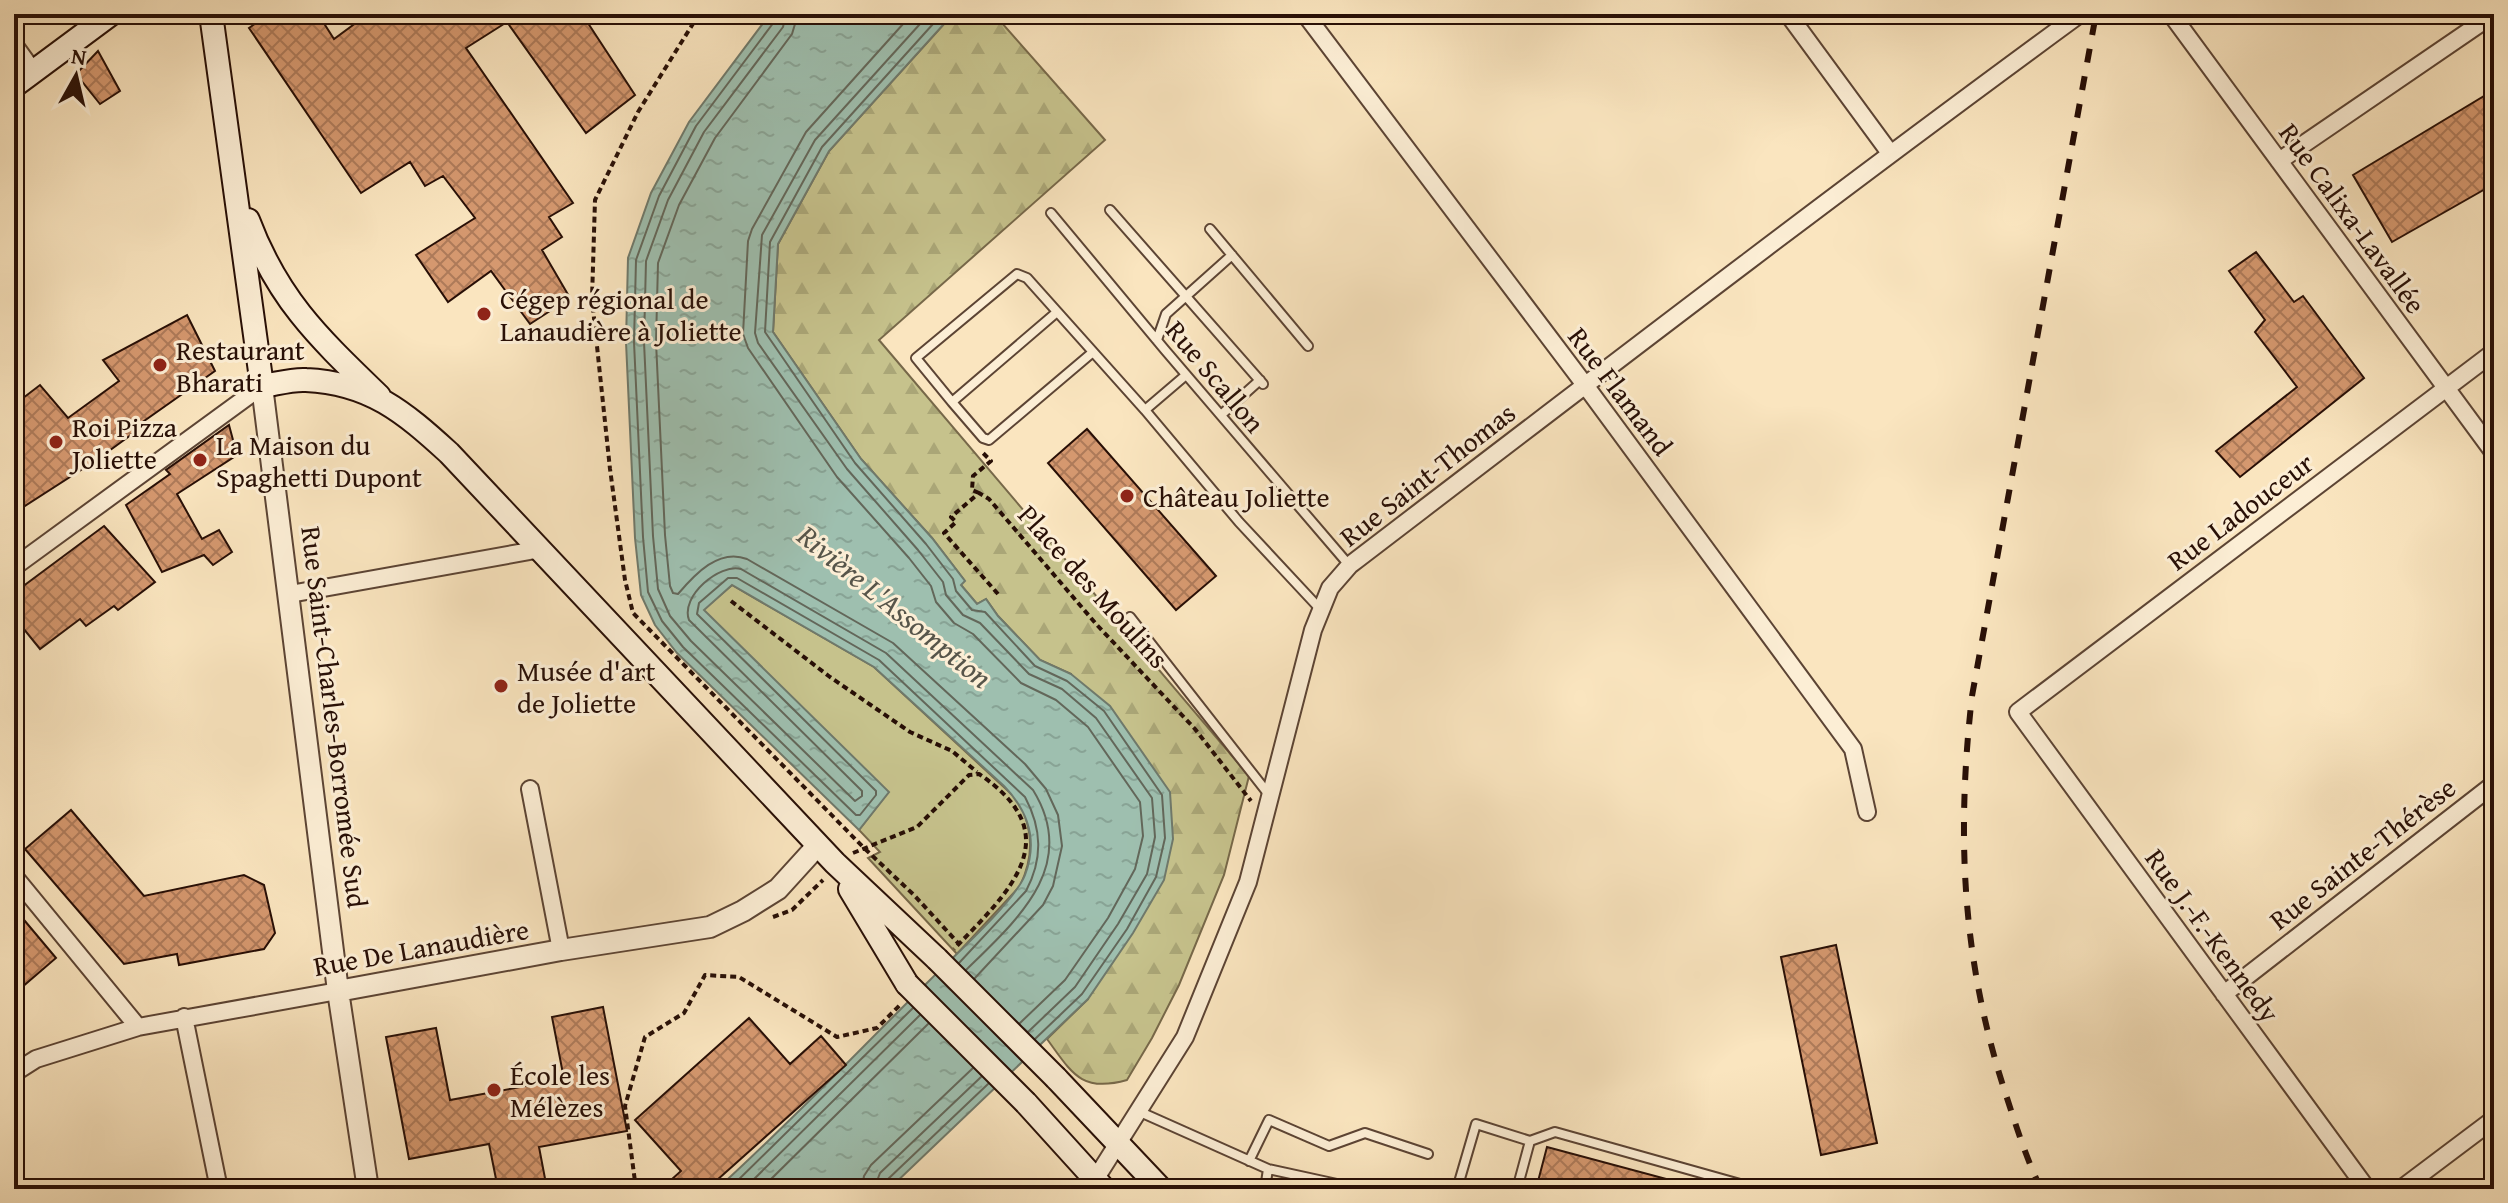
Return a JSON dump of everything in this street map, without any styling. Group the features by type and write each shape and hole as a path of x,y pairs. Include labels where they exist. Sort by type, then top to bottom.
{"main road":[{"path":"23,80 111,14"},
{"name":"Rue Saint-Charles-Borromée Sud","path":"211,14 262,386"},
{"path":"234,181 256,241 289,301 316,335 382,399 408,416 449,453 835,863 943,957 1161,1189"},
{"path":"262,386 303,380 338,384 382,399"},
{"path":"835,863 908,990 1026,1103 1096,1186"}],"street":[{"name":"Rue Flamand","path":"1305,14 1585,385 1853,749 1867,812"},
{"path":"1788,14 1890,153"},
{"name":"Rue Saint-Thomas","path":"1096,1186 1117,1142 1185,1037 1248,882 1313,630 1330,588 1350,565 1585,385 1890,153 2080,14"},
{"name":"Rue Calixa-Lavallée","path":"2171,14 2494,453"},
{"path":"2279,161 2494,14"},
{"path":"14,48 23,80"},
{"name":"Rue Ladouceur","path":"2018,712 2494,352"},
{"path":"14,567 262,386"},
{"name":"Rue Saint-Charles-Borromée Sud","path":"262,386 338,991 368,1189"},
{"path":"290,594 541,549"},
{"name":"Rue J.-F.-Kennedy","path":"2018,712 2367,1189"},
{"name":"Rue Sainte-Thérèse","path":"2224,994 2494,784"},
{"path":"530,789 561,950"},
{"name":"Rue De Lanaudière","path":"14,1073 36,1059 138,1027 184,1017 718,923 760,902 778,889 818,845"},
{"path":"14,876 138,1027"},
{"path":"184,1017 219,1189"},
{"path":"2401,1189 2494,1119"}],"lane":[{"path":"1110,210 1262,382 1221,415"},
{"name":"Rue Scallon","path":"1051,213 1350,565"},
{"path":"1210,229 1308,346"},
{"path":"1157,340 1166,314 1232,255"},
{"path":"1093,352 989,440 983,438 916,358 1017,274 1027,278 1145,410 1239,522 1321,611"},
{"path":"952,402 1057,312"},
{"path":"1145,410 1186,375"},
{"path":"1130,617 1270,796"},
{"path":"1138,1110 1268,1169 1360,1189"},
{"path":"1249,1161 1269,1120 1329,1146 1365,1133 1428,1154"},
{"path":"1457,1189 1476,1124 1530,1141 1555,1132 1758,1189"},
{"path":"1517,1189 1530,1141"},
{"path":"1265,1189 1268,1169"}],"path":[{"path":"699,14 638,112 595,200 592,299 625,580 633,613 959,944"},
{"path":"989,440 979,448 991,461 973,476 972,490 979,493 951,517 956,522 944,533 998,594"},
{"name":"Place des Moulins","path":"979,493 989,499 1097,625 1195,729 1264,819"},
{"path":"731,601 852,693 910,732 952,751 1015,807 1026,842 1024,862 1007,893 943,957"},
{"path":"863,847 917,827 969,775 979,774"},
{"path":"636,1189 625,1106 645,1037 684,1013 705,975 739,977 837,1037 877,1028 908,990"}],"green space":[{"path":"953,14 994,14 1105,140 879,340 1249,776 1224,875 1179,985 1127,1080 1111,1083 1088,1082 1079,1077 1047,1039 1088,999 1071,674 1040,660 986,599 977,604 960,584 964,580 932,538 861,459 773,332 778,244 829,151"},
{"path":"732,585 874,667 1020,802 1029,834 1030,854 1020,886 957,954 868,858 880,852 859,830 888,792 703,610"}],"water":[{"name":"Rivière L'Assomption","path":"770,14 953,14 829,151 778,244 773,332 861,459 932,538 965,581 961,585 977,604 986,599 1040,660 1071,674 1110,706 1170,792 1173,839 1164,880 1133,933 1088,999 889,1189 717,1189 799,1112 1009,899 1025,875 1029,862 1031,839 1025,817 1004,786 874,667 732,585 704,610 889,792 859,830 677,653 655,625 641,595 635,538 626,342 628,258 651,193 689,122"}],"building":[{"path":"269,14 318,14 334,39 368,14 582,14 635,95 586,133 507,22 466,48 573,203 549,217 562,237 542,250 570,298 530,324 491,271 448,302 416,255 475,218 443,176 425,186 410,162 361,193 249,28"},
{"path":"98,51 120,91 100,104 76,74"},
{"path":"2494,90 2494,184 2392,242 2353,175"},
{"path":"2256,252 2294,302 2303,296 2364,378 2240,477 2216,451 2297,387 2255,332 2265,320 2229,271"},
{"path":"187,315 215,371 137,426 139,429 98,459 14,513 14,405 40,385 68,418 119,381 103,360"},
{"path":"229,425 237,455 177,494 202,539 219,530 232,552 213,565 204,555 162,572 126,505 170,474 166,470"},
{"path":"1087,429 1216,576 1176,610 1048,463"},
{"path":"104,526 155,582 118,610 114,606 86,626 80,619 40,649 14,617 14,593"},
{"path":"71,810 144,896 244,875 264,885 275,933 264,949 179,965 177,954 124,964 25,849"},
{"path":"14,908 56,958 14,994"},
{"path":"1836,945 1877,1143 1821,1155 1781,957"},
{"path":"603,1007 627,1131 539,1147 547,1189 498,1189 489,1144 409,1159 386,1037 436,1028 450,1100 564,1079 552,1017"},
{"path":"749,1018 790,1064 821,1036 846,1065 707,1189 661,1189 681,1171 635,1120"},
{"path":"1547,1147 1685,1184 1685,1189 1536,1189"}],"railway":[{"path":"2041,1189 2007,1098 1980,998 1967,899 1964,799 1972,696 2096,14"}],"place":[{"name":"Cégep régional de Lanaudière à Joliette","path":"484,314"},
{"name":"Restaurant Bharati","path":"160,365"},
{"name":"Roi Pizza Joliette","path":"56,442"},
{"name":"La Maison du Spaghetti Dupont","path":"200,460"},
{"name":"Château Joliette","path":"1127,496"},
{"name":"Musée d'art de Joliette","path":"501,686"},
{"name":"École les Mélèzes","path":"494,1090"}]}
